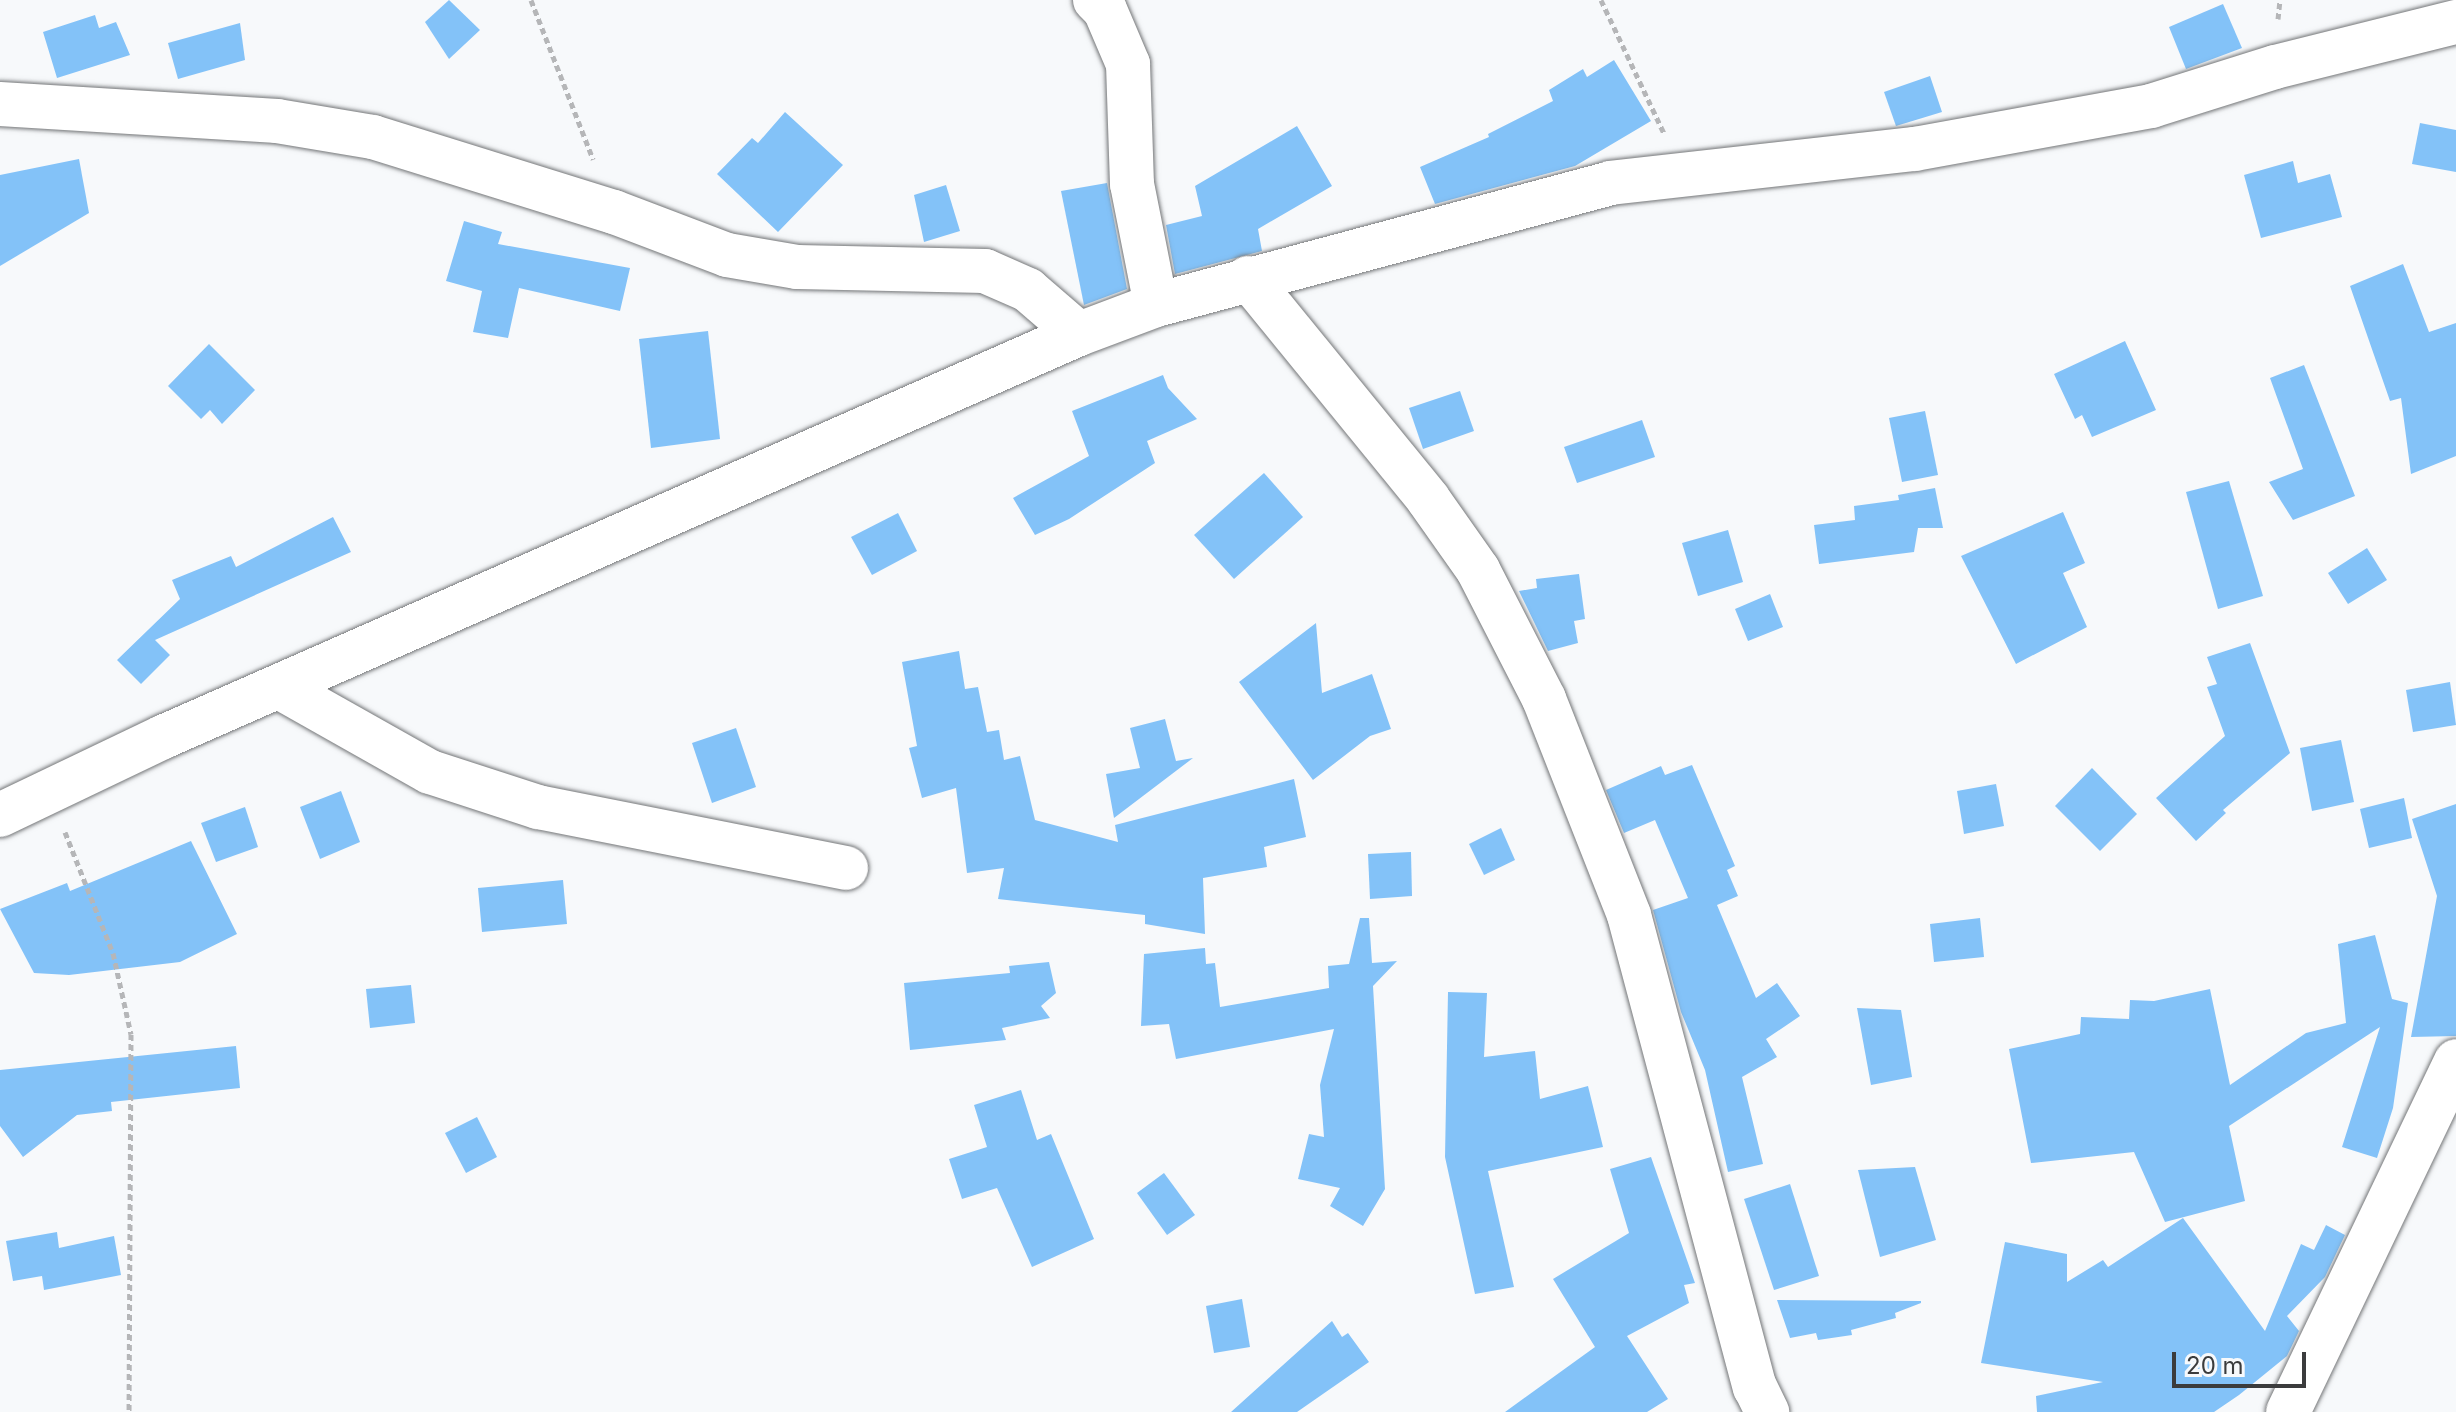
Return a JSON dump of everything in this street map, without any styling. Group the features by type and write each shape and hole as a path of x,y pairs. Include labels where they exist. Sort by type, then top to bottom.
{"street":[{"path":"1095,0 1105,10 1128,64 1132,184 1156,305"},
{"path":"0,815 279,687 1079,334 1156,305 1610,183 1915,149 2151,106 2275,67 2456,22"},
{"path":"0,104 277,121 373,137 614,212 727,255 797,267 985,271 1028,290 1079,334"},
{"path":"1248,278 1462,546 1544,699 1629,915 1755,1387 1767,1412"},
{"path":"279,687 430,772 538,807 846,868"},
{"path":"2288,1412 2456,1061"}],"path":[{"path":"531,0 614,212"},
{"path":"1601,0 1684,174"},
{"path":"50,794 113,953 131,1034 134,1206 125,1352 129,1412"}],"building":[{"path":"449,0 480,30 449,59 425,22"},
{"path":"2223,4 2242,48 2186,69 2169,27"},
{"path":"95,15 99,28 116,22 130,55 57,78 43,32"},
{"path":"240,23 245,60 178,79 168,43"},
{"path":"1614,60 1651,121 1575,166 1435,204 1420,167 1489,137 1488,134 1553,101 1549,90 1583,69 1587,77"},
{"path":"1930,76 1942,112 1896,126 1884,92"},
{"path":"785,112 843,165 778,232 717,174 752,138 758,143"},
{"path":"2420,123 2456,130 2456,172 2412,164"},
{"path":"1297,126 1332,186 1258,229 1262,251 1175,274 1166,225 1202,216 1195,186"},
{"path":"79,159 89,213 0,266 0,175"},
{"path":"2293,161 2298,183 2330,174 2342,217 2261,238 2244,175"},
{"path":"1107,183 1127,289 1084,305 1061,191"},
{"path":"946,185 960,231 924,242 914,195"},
{"path":"464,221 502,232 498,244 630,268 620,311 519,288 508,338 473,332 482,291 446,281"},
{"path":"2403,264 2429,332 2456,323 2456,456 2411,474 2401,398 2390,401 2350,286"},
{"path":"708,331 720,439 651,448 639,339"},
{"path":"2125,341 2156,410 2092,437 2082,415 2075,419 2054,374"},
{"path":"209,344 255,390 222,424 210,410 201,419 168,386"},
{"path":"2304,365 2355,496 2293,520 2269,482 2303,469 2270,378"},
{"path":"1163,375 1168,388 1197,419 1147,441 1155,463 1069,519 1035,535 1013,498 1089,456 1072,411"},
{"path":"1460,391 1474,431 1423,449 1409,408"},
{"path":"1925,411 1938,475 1902,482 1889,418"},
{"path":"1642,420 1655,457 1577,483 1564,447"},
{"path":"1264,473 1303,517 1234,579 1194,535"},
{"path":"2229,481 2263,596 2218,609 2186,492"},
{"path":"1935,488 1943,528 1918,528 1914,552 1819,564 1814,525 1855,520 1854,506 1899,500 1898,495"},
{"path":"2063,512 2085,563 2063,573 2087,627 2016,664 1961,556"},
{"path":"898,513 917,551 872,575 851,537"},
{"path":"333,517 351,552 155,640 170,655 141,684 117,660 180,599 172,580 231,556 236,567"},
{"path":"1728,530 1743,582 1698,596 1682,543"},
{"path":"2367,548 2387,580 2348,604 2328,573"},
{"path":"1579,574 1585,619 1574,621 1578,643 1548,651 1519,591 1537,588 1536,579"},
{"path":"1770,594 1783,627 1748,641 1735,609"},
{"path":"1316,623 1322,693 1372,674 1391,729 1370,736 1313,780 1239,682"},
{"path":"2250,643 2290,753 2223,810 2226,813 2196,841 2156,798 2225,736 2207,687 2217,684 2207,657"},
{"path":"959,651 965,689 978,687 987,732 999,730 1004,760 1020,756 1035,820 1118,842 1115,825 1294,779 1306,837 1264,847 1267,867 1203,878 1205,934 1145,924 1145,915 998,899 1004,868 967,873 956,788 922,798 909,748 917,746 902,662"},
{"path":"2450,682 2456,725 2413,732 2406,690"},
{"path":"1165,719 1176,761 1193,758 1114,818 1106,774 1140,768 1130,728"},
{"path":"736,728 756,787 712,803 692,743"},
{"path":"2341,740 2354,802 2312,811 2300,748"},
{"path":"1692,765 1735,866 1727,870 1738,896 1717,905 1756,998 1777,983 1800,1016 1766,1039 1777,1057 1742,1077 1763,1164 1728,1172 1705,1070 1681,1012 1653,910 1688,898 1655,820 1624,833 1606,790 1661,766 1665,775"},
{"path":"2092,768 2137,814 2100,851 2055,806"},
{"path":"1996,784 2004,826 1964,834 1957,791"},
{"path":"341,791 360,842 320,859 300,807"},
{"path":"2404,798 2412,838 2369,848 2360,809"},
{"path":"2456,804 2456,1036 2411,1037 2437,896 2412,819"},
{"path":"245,807 258,847 216,862 201,823"},
{"path":"1501,828 1515,860 1484,875 1469,844"},
{"path":"191,841 237,934 180,962 69,975 34,973 0,909 67,883 70,891"},
{"path":"1411,852 1412,896 1370,899 1368,854"},
{"path":"563,880 567,924 482,932 478,888"},
{"path":"1360,918 1369,918 1372,963 1397,961 1373,986 1385,1189 1363,1226 1330,1206 1340,1188 1298,1179 1309,1134 1324,1137 1320,1085 1334,1029 1176,1059 1169,1024 1141,1026 1144,954 1205,948 1206,964 1215,963 1220,1007 1329,988 1328,966 1349,964"},
{"path":"1980,918 1984,957 1934,962 1930,924"},
{"path":"2375,935 2392,999 2408,1003 2393,1108 2377,1158 2342,1147 2380,1027 2229,1126 2245,1201 2165,1222 2134,1152 2031,1163 2009,1049 2080,1034 2081,1017 2129,1019 2130,1000 2154,1001 2210,989 2230,1085 2306,1033 2346,1023 2338,944"},
{"path":"1049,962 1056,993 1041,1006 1050,1018 1002,1028 1006,1040 910,1050 904,983 1010,973 1009,966"},
{"path":"411,985 415,1023 370,1028 366,989"},
{"path":"1448,992 1487,993 1484,1057 1535,1051 1540,1099 1588,1086 1603,1147 1488,1171 1514,1287 1475,1294 1445,1157"},
{"path":"1857,1008 1901,1010 1912,1077 1871,1085"},
{"path":"236,1046 240,1088 111,1102 112,1111 77,1115 23,1157 0,1126 0,1070"},
{"path":"1021,1090 1037,1140 1051,1134 1094,1239 1032,1267 997,1188 962,1199 949,1159 987,1147 974,1105"},
{"path":"477,1117 497,1157 466,1173 445,1133"},
{"path":"1651,1157 1695,1283 1684,1285 1689,1303 1627,1336 1668,1399 1647,1412 1505,1412 1595,1347 1553,1279 1629,1233 1610,1169"},
{"path":"1915,1167 1936,1240 1880,1257 1858,1170"},
{"path":"1164,1173 1195,1215 1167,1235 1137,1193"},
{"path":"1790,1184 1819,1276 1774,1290 1744,1199"},
{"path":"2183,1218 2265,1331 2301,1244 2314,1250 2326,1225 2345,1235 2325,1277 2287,1316 2299,1331 2287,1356 2239,1395 2214,1412 2037,1412 2036,1396 2103,1382 1981,1363 2005,1242 2067,1254 2067,1282 2103,1260 2108,1267"},
{"path":"57,1232 59,1248 114,1236 121,1275 44,1290 42,1276 13,1281 6,1241"},
{"path":"1242,1299 1250,1347 1214,1353 1206,1306"},
{"path":"1777,1300 1921,1303 1895,1313 1896,1318 1851,1330 1852,1335 1818,1340 1816,1333 1790,1338"},
{"path":"1332,1321 1342,1337 1348,1333 1369,1362 1297,1412 1231,1412"}]}
